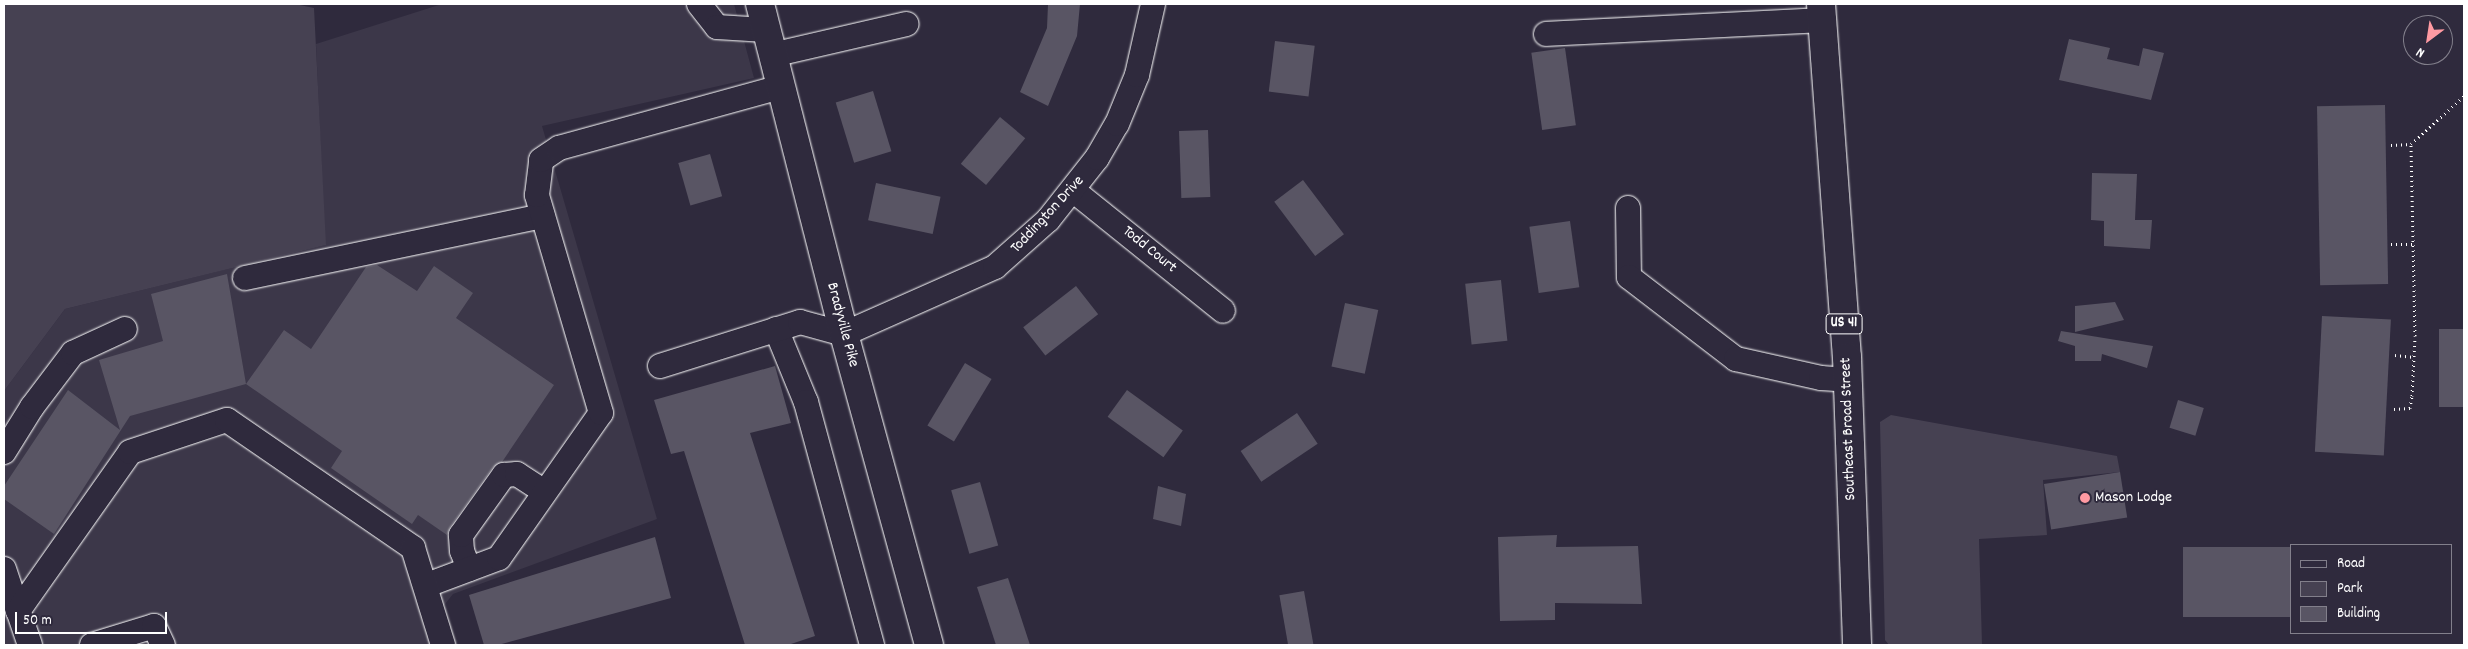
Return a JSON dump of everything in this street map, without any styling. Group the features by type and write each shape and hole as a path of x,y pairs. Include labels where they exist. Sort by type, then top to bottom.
{"main road":[{"name":"Bradyville Pike","path":"760,4 844,334 929,645"},
{"name":"Southeast Broad Street","path":"1821,12 1848,380 1857,645"}],"street":[{"path":"699,4 717,27 769,43 906,24"},
{"name":"Toddington Drive","path":"844,334 995,268 1041,226 1074,191 1117,124 1137,75 1153,4"},
{"path":"1546,34 1821,12"},
{"path":"427,585 499,558 601,413 537,195 540,160 559,148 780,87"},
{"name":"Todd Court","path":"1074,191 1223,311"},
{"path":"1628,208 1629,277 1736,359 1820,378 1848,380"},
{"path":"244,278 543,216"},
{"path":"660,366 800,322 844,334"},
{"path":"4,452 32,407 73,354 125,329"},
{"path":"776,329 806,402 872,645"},
{"path":"18,611 130,452 227,420 413,548 427,585 443,645"},
{"path":"470,569 462,551 461,535 504,476 517,474 545,492"},
{"path":"4,569 30,645"},
{"path":"92,645 154,626 163,645"}],"path":[{"path":"2391,144 2410,144 2464,96"},
{"path":"2394,408 2410,408 2414,357 2410,144"},
{"path":"2391,244 2413,244"},
{"path":"2395,355 2414,357"}],"shaded area":[{"path":"442,4 734,4 754,78 542,126 657,519 453,594 442,608 453,645 4,645 4,391 65,309 325,245 316,44"}],"green space":[{"path":"4,4 295,4 314,8 326,245 65,309 4,391"},
{"path":"1891,415 2117,456 2120,472 2043,480 2047,535 1979,539 1982,645 1889,645 1885,640 1880,422"}],"building":[{"path":"1048,4 1080,4 1077,36 1048,106 1020,92 1047,28"},
{"path":"2069,39 2110,48 2107,59 2139,66 2143,48 2164,53 2151,100 2059,80"},
{"path":"1275,41 1315,46 1308,96 1269,92"},
{"path":"1565,48 1576,125 1542,130 1531,53"},
{"path":"873,91 891,151 854,163 836,102"},
{"path":"2385,105 2388,284 2320,285 2317,106"},
{"path":"1000,117 1025,138 986,185 961,164"},
{"path":"1208,130 1210,197 1181,198 1179,131"},
{"path":"710,154 722,196 690,205 678,163"},
{"path":"2092,173 2137,174 2135,220 2152,220 2150,249 2104,246 2104,221 2091,220"},
{"path":"1303,180 1344,234 1315,256 1274,202"},
{"path":"876,183 941,197 933,234 868,220"},
{"path":"1570,221 1579,287 1539,293 1529,227"},
{"path":"377,265 417,291 434,266 473,293 456,318 554,385 502,462 493,467 450,527 447,535 418,515 412,524 331,468 342,451 246,384 284,330 311,349 366,267"},
{"path":"227,274 246,384 130,416 54,534 4,499 4,486 68,390 120,430 99,360 163,341 151,294"},
{"path":"1501,280 1507,341 1472,344 1465,284"},
{"path":"1076,286 1098,314 1045,356 1023,327"},
{"path":"2115,302 2124,320 2075,332 2075,306"},
{"path":"1345,303 1378,310 1365,374 1331,367"},
{"path":"2322,316 2391,320 2384,455 2315,452"},
{"path":"2439,329 2464,329 2464,407 2439,407"},
{"path":"2061,331 2153,346 2147,368 2102,354 2101,361 2075,361 2075,346 2058,341"},
{"path":"965,363 992,379 954,442 927,426"},
{"path":"775,366 791,423 750,433 815,636 788,645 745,645 684,451 671,454 654,400"},
{"path":"1127,390 1183,431 1163,457 1108,417"},
{"path":"2178,400 2204,408 2195,436 2170,428"},
{"path":"1297,413 1318,444 1261,482 1241,451"},
{"name":"Mason Lodge","path":"2120,472 2127,517 2051,529 2044,484"},
{"path":"980,482 998,545 969,554 951,490"},
{"path":"1158,486 1186,494 1181,526 1153,519"},
{"path":"1557,535 1556,547 1638,546 1642,604 1555,603 1555,620 1500,621 1498,537"},
{"path":"655,537 671,598 498,645 484,645 469,595"},
{"path":"2183,547 2290,547 2290,617 2183,617"},
{"path":"1008,578 1030,645 996,645 977,587"},
{"path":"1304,591 1314,645 1288,645 1279,595"}],"place":[{"name":"Mason Lodge","path":"2085,498"}]}
